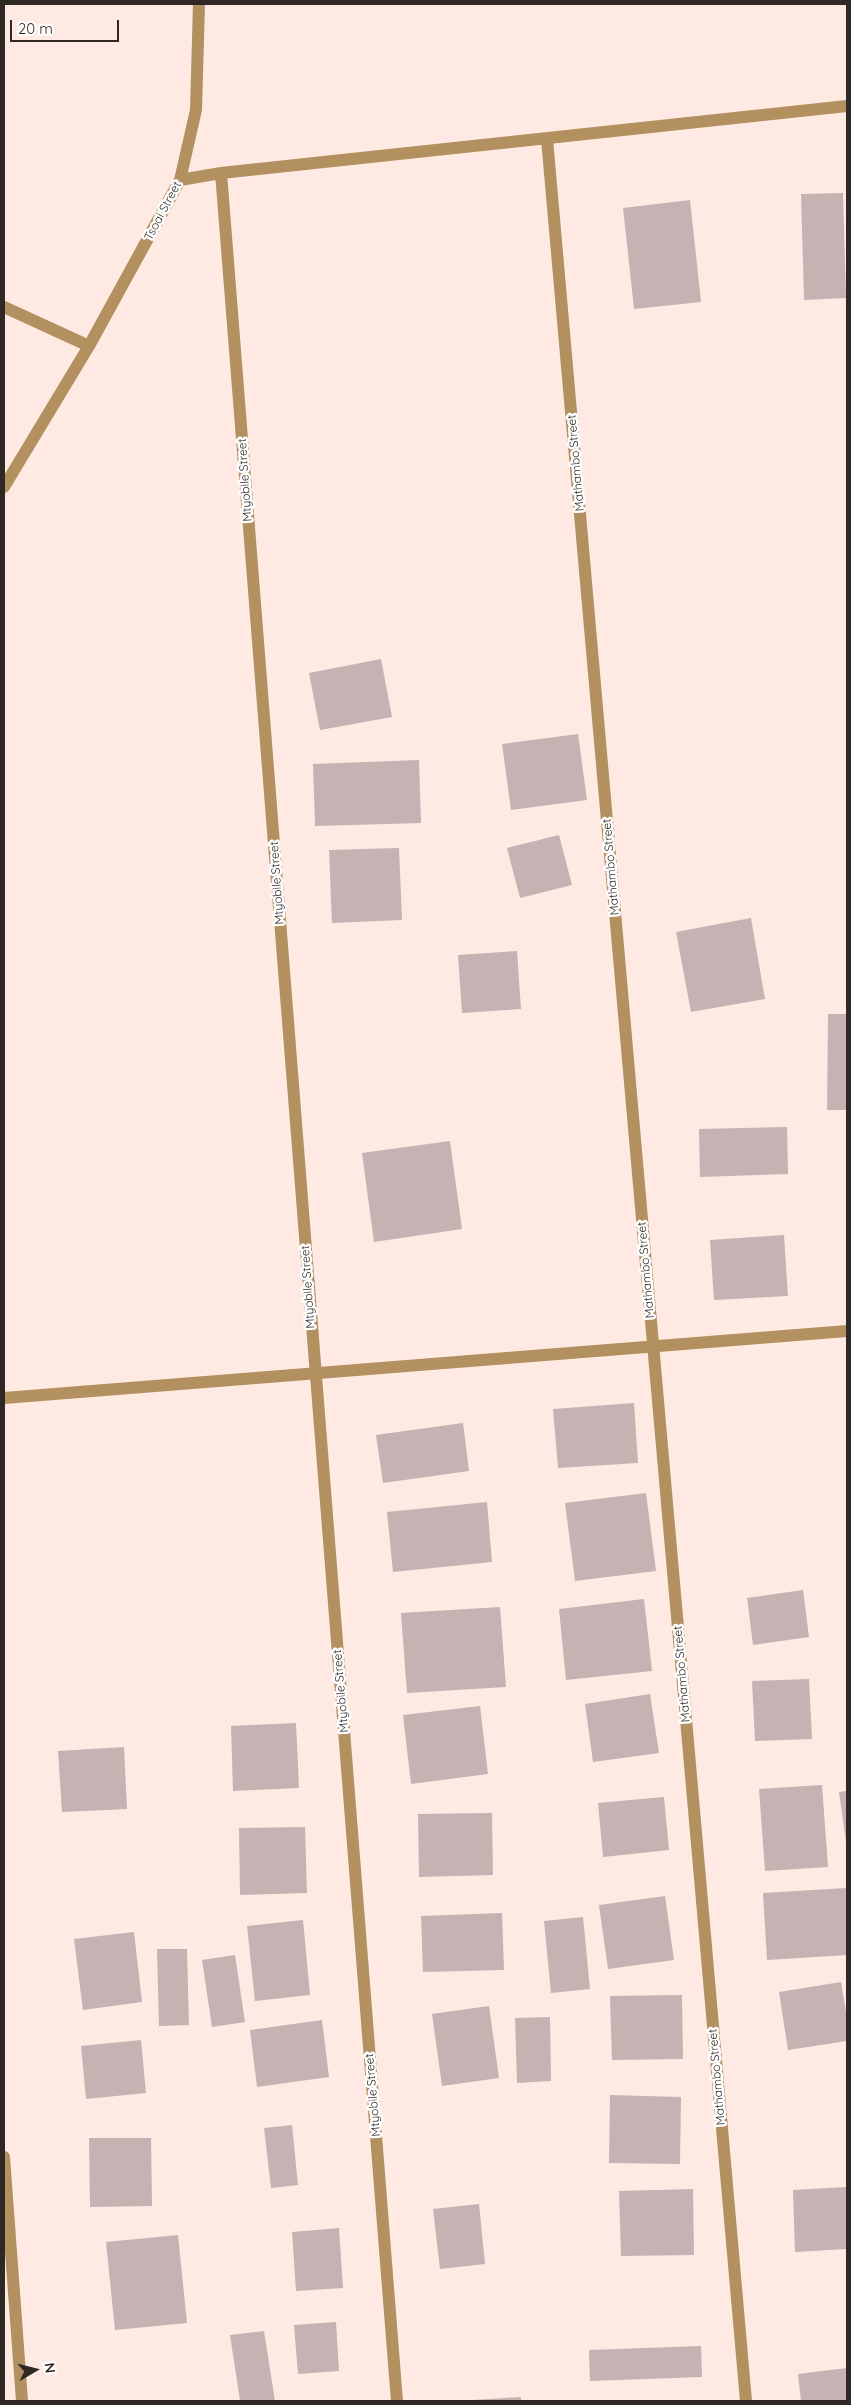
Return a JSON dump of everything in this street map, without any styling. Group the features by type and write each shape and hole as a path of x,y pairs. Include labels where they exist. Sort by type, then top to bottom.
{"street":[{"name":"Tsoai Street","path":"4,487 89,346 180,180 196,110 199,4"},
{"path":"180,180 221,173 847,106"},
{"name":"Mathambo Street","path":"547,139 746,2401"},
{"name":"Mtyobile Street","path":"221,173 398,2401"},
{"path":"4,307 89,346"},
{"path":"4,1398 847,1332"},
{"path":"4,2157 22,2401"}],"building":[{"path":"843,193 846,298 804,300 801,194"},
{"path":"690,200 701,302 634,309 623,208"},
{"path":"381,659 392,717 320,730 309,673"},
{"path":"578,734 587,800 511,810 502,744"},
{"path":"419,760 421,823 315,826 313,764"},
{"path":"559,835 572,885 520,898 507,848"},
{"path":"399,848 402,920 332,923 329,850"},
{"path":"751,918 765,999 691,1012 676,932"},
{"path":"517,951 521,1009 462,1013 458,955"},
{"path":"828,1014 847,1014 847,1110 827,1110"},
{"path":"787,1127 788,1174 700,1177 699,1129"},
{"path":"450,1141 462,1229 374,1242 362,1153"},
{"path":"784,1235 788,1296 714,1300 710,1240"},
{"path":"634,1403 638,1463 558,1468 553,1409"},
{"path":"463,1423 469,1471 383,1483 376,1435"},
{"path":"646,1493 656,1571 575,1581 565,1503"},
{"path":"487,1502 492,1562 393,1572 387,1512"},
{"path":"803,1590 809,1637 753,1645 747,1598"},
{"path":"644,1599 652,1671 566,1680 559,1609"},
{"path":"500,1607 506,1687 407,1693 401,1613"},
{"path":"809,1679 812,1739 755,1741 752,1681"},
{"path":"650,1694 659,1753 593,1762 585,1704"},
{"path":"480,1706 488,1774 411,1784 403,1715"},
{"path":"296,1723 299,1788 233,1791 231,1726"},
{"path":"124,1747 127,1809 62,1812 58,1751"},
{"path":"822,1785 828,1867 765,1871 759,1789"},
{"path":"847,1791 847,1842 846,1842 839,1792"},
{"path":"664,1797 669,1850 603,1857 598,1803"},
{"path":"492,1813 493,1875 419,1877 418,1814"},
{"path":"305,1827 307,1893 240,1895 239,1828"},
{"path":"846,1888 847,1955 767,1960 763,1893"},
{"path":"665,1896 674,1960 608,1969 599,1905"},
{"path":"502,1913 504,1970 423,1972 421,1916"},
{"path":"583,1917 590,1989 551,1993 544,1921"},
{"path":"303,1920 310,1995 255,2001 247,1926"},
{"path":"134,1932 142,2002 83,2010 74,1939"},
{"path":"157,1949 187,1949 189,2025 159,2026"},
{"path":"235,1955 245,2022 212,2027 202,1960"},
{"path":"841,1982 847,2018 847,2041 788,2050 779,1992"},
{"path":"682,1995 683,2059 612,2060 610,1996"},
{"path":"489,2006 499,2078 442,2086 432,2014"},
{"path":"550,2017 551,2081 517,2083 515,2018"},
{"path":"322,2020 329,2077 257,2087 250,2030"},
{"path":"141,2040 146,2093 86,2099 81,2046"},
{"path":"610,2095 681,2097 680,2164 609,2163"},
{"path":"292,2125 298,2185 271,2188 264,2128"},
{"path":"89,2138 151,2138 152,2206 90,2207"},
{"path":"847,2187 847,2249 795,2252 793,2190"},
{"path":"693,2189 694,2255 621,2256 619,2191"},
{"path":"479,2204 485,2264 440,2269 433,2209"},
{"path":"339,2228 343,2288 296,2291 292,2232"},
{"path":"178,2235 187,2323 115,2330 106,2242"},
{"path":"336,2322 339,2371 298,2374 294,2325"},
{"path":"264,2331 275,2401 240,2401 230,2335"},
{"path":"701,2346 702,2377 590,2381 589,2350"},
{"path":"847,2368 847,2401 801,2401 798,2374"},
{"path":"521,2397 521,2401 473,2401 473,2400"}]}
